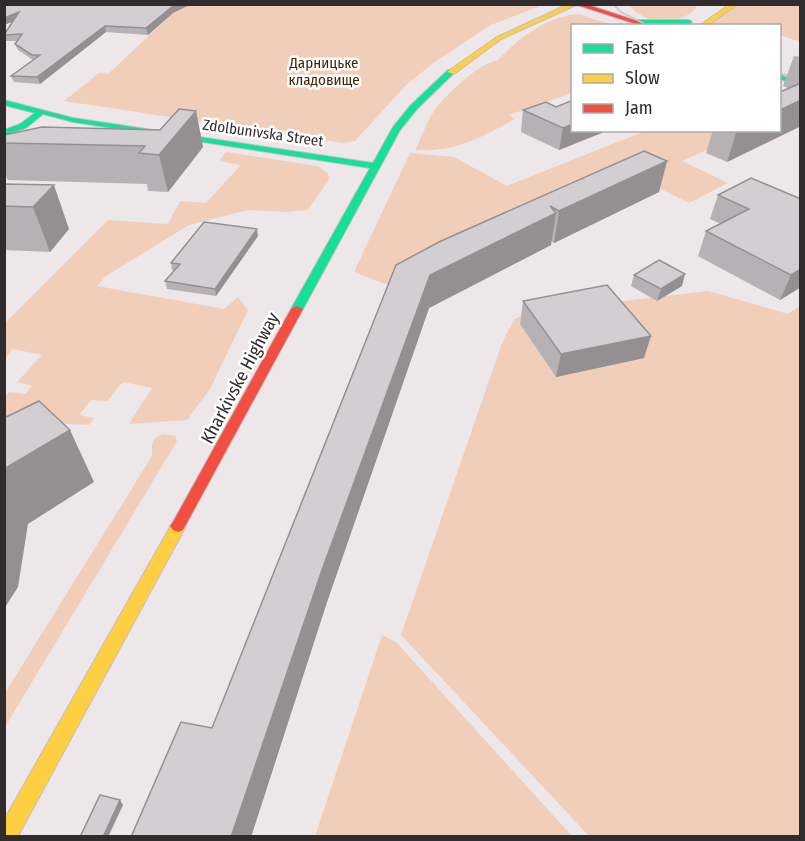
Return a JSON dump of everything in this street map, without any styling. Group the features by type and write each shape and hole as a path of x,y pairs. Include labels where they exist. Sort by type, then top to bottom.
{"main road":[{"path":"576,4 616,15 633,24"},
{"path":"576,4 633,24 692,24 735,4"},
{"name":"Kharkivske Highway","path":"7,837 384,148 409,112 439,81 503,36 576,4"},
{"path":"606,4 616,15"},
{"path":"692,24 704,8"},
{"path":"781,67 801,74"},
{"path":"781,77 801,84"},
{"name":"Zdolbunivska Street","path":"4,102 73,120 375,166"},
{"path":"4,133 23,126 42,111"}],"green space":[{"path":"629,4 698,5 684,17 664,21 643,17"},
{"name":"Дарницьке кладовище","path":"190,5 543,5 491,25 436,61 406,85 355,141 343,143 64,101 99,73 108,74 173,13"},
{"path":"737,5 800,5 800,42 781,35 781,24 711,24"},
{"path":"579,14 609,24 571,24 571,93 509,115 515,119 456,146 415,150 436,108 464,80 482,67 497,61 534,30 555,19"},
{"path":"642,132 747,132 682,161 728,183 689,203 640,179 407,292 354,272 410,153 454,157 507,186"},
{"path":"226,152 318,166 328,173 329,180 308,210 287,212 248,210 189,225 106,276 97,286 224,309 238,297 248,310 210,389 187,420 129,424 152,388 123,382 107,401 91,400 79,415 94,418 89,425 5,421 5,397 9,392 25,394 32,386 17,382 42,355 13,349 5,358 5,323 108,220 168,224 180,201 206,203 241,165 219,161"},
{"path":"708,291 788,314 800,306 800,836 589,836 401,635 502,343 514,319 560,301 601,298 623,301"},
{"path":"163,434 175,436 177,441 5,727 5,693 152,456 154,440"},
{"path":"382,635 396,642 572,836 315,836"}],"building":[{"path":"4,4 178,4 146,28 105,26 37,77 11,76 40,55 32,55 15,44 22,34 4,35 19,12 4,18"},
{"path":"801,83 801,100 781,110 781,92"},
{"path":"571,101 571,125 563,128 523,110 546,102 556,107"},
{"path":"179,109 196,111 159,155 139,153 145,146 4,143 4,135 42,127 160,130"},
{"path":"644,151 667,161 559,211 550,206 556,213 430,275 322,570 231,837 131,837 181,722 212,728 396,265 441,241"},
{"path":"751,178 801,199 801,269 791,275 706,231 749,209 718,195"},
{"path":"4,184 54,185 33,207 4,206"},
{"path":"204,222 257,229 215,289 165,281 180,264 171,263"},
{"path":"659,260 685,274 661,289 634,275"},
{"path":"607,285 651,336 561,354 523,301"},
{"path":"39,401 70,430 4,469 4,418"},
{"path":"100,795 120,800 103,837 80,837"}],"tram line":[{"path":"613,4 621,12 645,24"},
{"path":"781,73 800,80"}],"traffic: fast":[{"path":"635,22 689,22"},
{"path":"297,309 396,129 414,107 451,72"},
{"path":"781,77 800,84"},
{"path":"4,102 73,120 375,166"},
{"path":"4,133 23,126 42,111"}],"traffic: slow":[{"path":"451,72 499,38 575,4"},
{"path":"705,24 735,4"},
{"path":"7,836 178,526"}],"traffic: jam":[{"path":"577,4 643,24"},
{"path":"178,526 297,309"}]}
